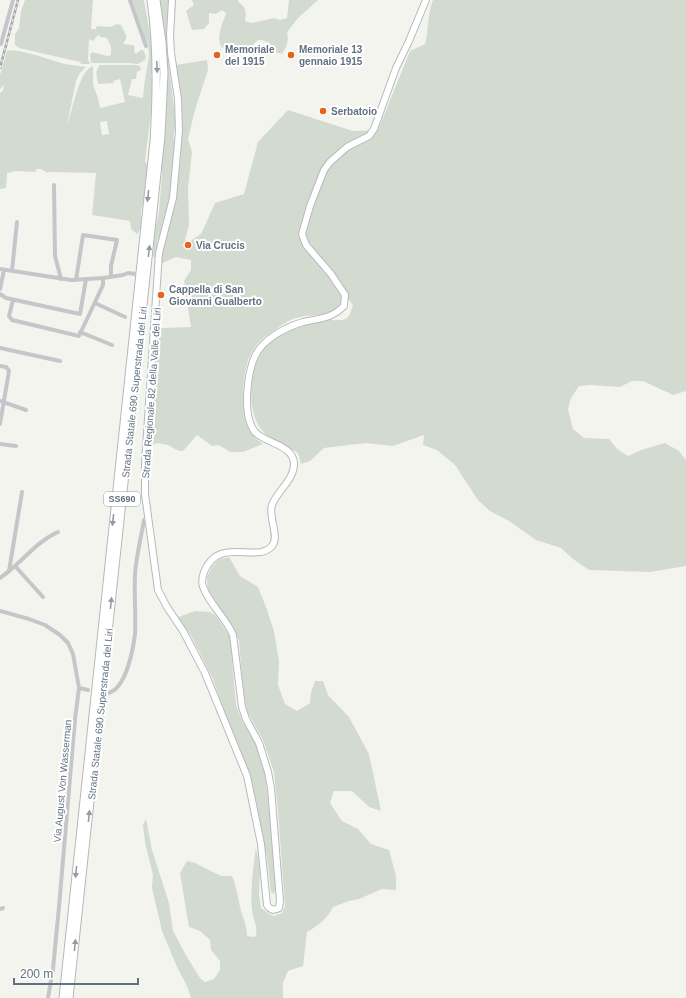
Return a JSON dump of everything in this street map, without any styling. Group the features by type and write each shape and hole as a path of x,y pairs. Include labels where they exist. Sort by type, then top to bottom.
{"highway":[{"name":"Strada Statale 690 Superstrada del Liri","path":"63,998 154,141 157,75 156,45 151,0"},
{"name":"Strada Statale 690 Superstrada del Liri","path":"70,998 161,136 164,73 162,42 156,0"}],"main road":[{"name":"Strada Regionale 82 della Valle del Liri","path":"172,0 170,35 171,53 178,99 179,131 173,198 161,242 159,258 145,463 145,494 158,590 183,631 205,673 247,776 261,844 267,905 269,908 276,910 280,905 280,901 271,788 268,772 259,742 246,719 242,708 233,635 230,628 205,592 202,585 203,575 210,560 222,553 260,552 273,545 275,537 271,507 276,496 290,476 294,463 290,453 286,449 263,438 255,432 252,427 248,416 247,405 251,366 259,350 271,338 285,329 301,323 332,316 344,306 345,295 331,274 306,245 303,237 303,231 313,198 324,170 330,162 347,146 369,136 374,129 396,68 426,0"}],"street":[{"path":"0,44 13,0"},
{"path":"130,0 146,46"},
{"path":"54,185 55,256 62,279"},
{"path":"12,271 17,222"},
{"path":"76,280 83,235 117,240 111,266 111,277"},
{"path":"0,289 2,270 76,280 104,278 128,273 136,274"},
{"path":"13,300 9,316 12,320 78,336 95,303 103,285 104,278"},
{"path":"0,294 4,298 80,314 86,279"},
{"path":"95,303 125,317"},
{"path":"80,332 112,345"},
{"path":"0,348 60,361"},
{"path":"0,366 6,367 9,370 2,402 0,424"},
{"path":"2,402 26,410"},
{"path":"0,444 16,446"},
{"path":"9,572 22,492"},
{"path":"108,693 117,688 122,681 133,644 135,630 136,561 144,520 148,517"},
{"path":"0,578 9,572 44,540 58,532"},
{"path":"15,566 43,596"},
{"name":"Via August Von Wasserman","path":"0,611 40,623 62,636 72,650 79,688 54,964 48,998"},
{"path":"79,688 88,690"}],"shaded area":[{"path":"25,0 93,0 91,29 96,29 98,26 111,27 117,24 121,25 126,35 126,39 123,44 133,45 135,47 134,51 136,54 143,50 146,56 145,60 138,64 91,63 90,55 92,52 108,56 111,55 111,47 107,38 98,35 93,41 89,39 88,59 90,64 81,64 80,62 19,48 15,45 15,34 19,28 21,11"},
{"path":"132,0 144,0 153,59 151,77 154,80 145,161 148,167 141,211 141,228 137,234 131,229 130,221 92,215 96,173 48,173 41,169 37,169 35,172 16,171 7,173 6,188 0,189 0,93 3,90 4,85 0,89 0,75 7,51 18,51 65,64 86,67 80,73 76,81 67,125 83,75 93,66 93,85 100,108 125,102 120,79 113,81 114,83 98,84 96,72 100,65 140,66 141,70 137,72 136,79 132,79 128,95 143,98 149,55 148,43 144,37 143,30","holes":["107,121 109,134 102,135 100,122"]},
{"path":"160,0 168,0 168,59 176,123 174,137 176,145 173,184 168,214 157,242 157,254 155,258 153,256 155,230 159,212 167,103 166,63"},
{"path":"192,0 239,0 238,2 245,10 245,21 252,23 274,18 280,20 287,18 289,0 318,0 298,18 287,32 287,43 282,54 265,50 270,43 262,40 258,40 252,46 222,48 219,35 226,13 222,10 216,14 209,13 209,23 204,29 192,30 186,11 194,5"},
{"path":"433,0 686,0 686,391 673,395 643,381 632,381 620,387 591,385 579,386 571,398 568,409 573,429 584,438 609,439 617,449 628,456 641,450 665,443 679,451 686,460 686,566 650,572 589,570 573,559 561,548 536,540 509,521 490,511 478,500 455,465 437,450 423,445 424,435 393,446 366,443 324,448 310,461 301,464 298,453 268,436 263,432 255,419 251,396 254,371 263,350 275,338 281,334 312,323 347,318 353,305 349,300 343,299 336,310 324,314 296,318 288,321 264,338 256,345 251,353 244,378 243,405 246,422 250,432 263,444 243,452 230,452 219,445 212,446 197,435 183,451 167,445 156,443 150,448 159,328 191,327 184,281 191,270 191,260 176,257 160,264 165,235 174,205 180,167 182,133 179,82 176,65 207,60 208,70 195,110 188,139 192,152 188,188 189,225 185,240 189,242 201,234 215,203 244,194 258,142 288,110 353,131 378,130 410,51 425,44"},
{"path":"229,557 240,576 258,587 266,607 274,631 279,661 278,685 285,704 297,711 310,703 311,693 315,681 323,681 328,695 349,717 369,754 381,811 369,807 352,791 334,791 330,803 342,821 358,829 371,844 389,850 396,876 396,890 382,889 359,899 333,907 322,921 307,932 303,966 288,971 283,983 283,998 191,998 162,931 152,888 153,875 145,842 143,825 146,819 152,850 169,903 173,931 200,978 205,982 214,979 220,970 220,961 211,950 210,940 200,931 189,927 180,873 187,861 195,863 221,876 232,876 246,926 247,936 255,937 256,930 251,895 256,848 260,867 259,895 261,908 274,916 282,913 285,906 274,772 263,740 248,713 244,697 239,641 233,626 208,591 207,577 212,567 218,560"},
{"path":"195,611 210,612 216,616 230,637 236,705 243,723 256,744 265,775 276,888 274,894 271,892 267,857 248,772 213,679 191,636 178,617"}],"railway":[{"path":"0,68 18,0"}],"place":[{"name":"Memoriale del 1915","path":"217,55"},
{"name":"Memoriale 13 gennaio 1915","path":"291,55"},
{"name":"Serbatoio","path":"323,111"},
{"name":"Via Crucis","path":"188,245"},
{"name":"Cappella di San Giovanni Gualberto","path":"161,295"}]}
